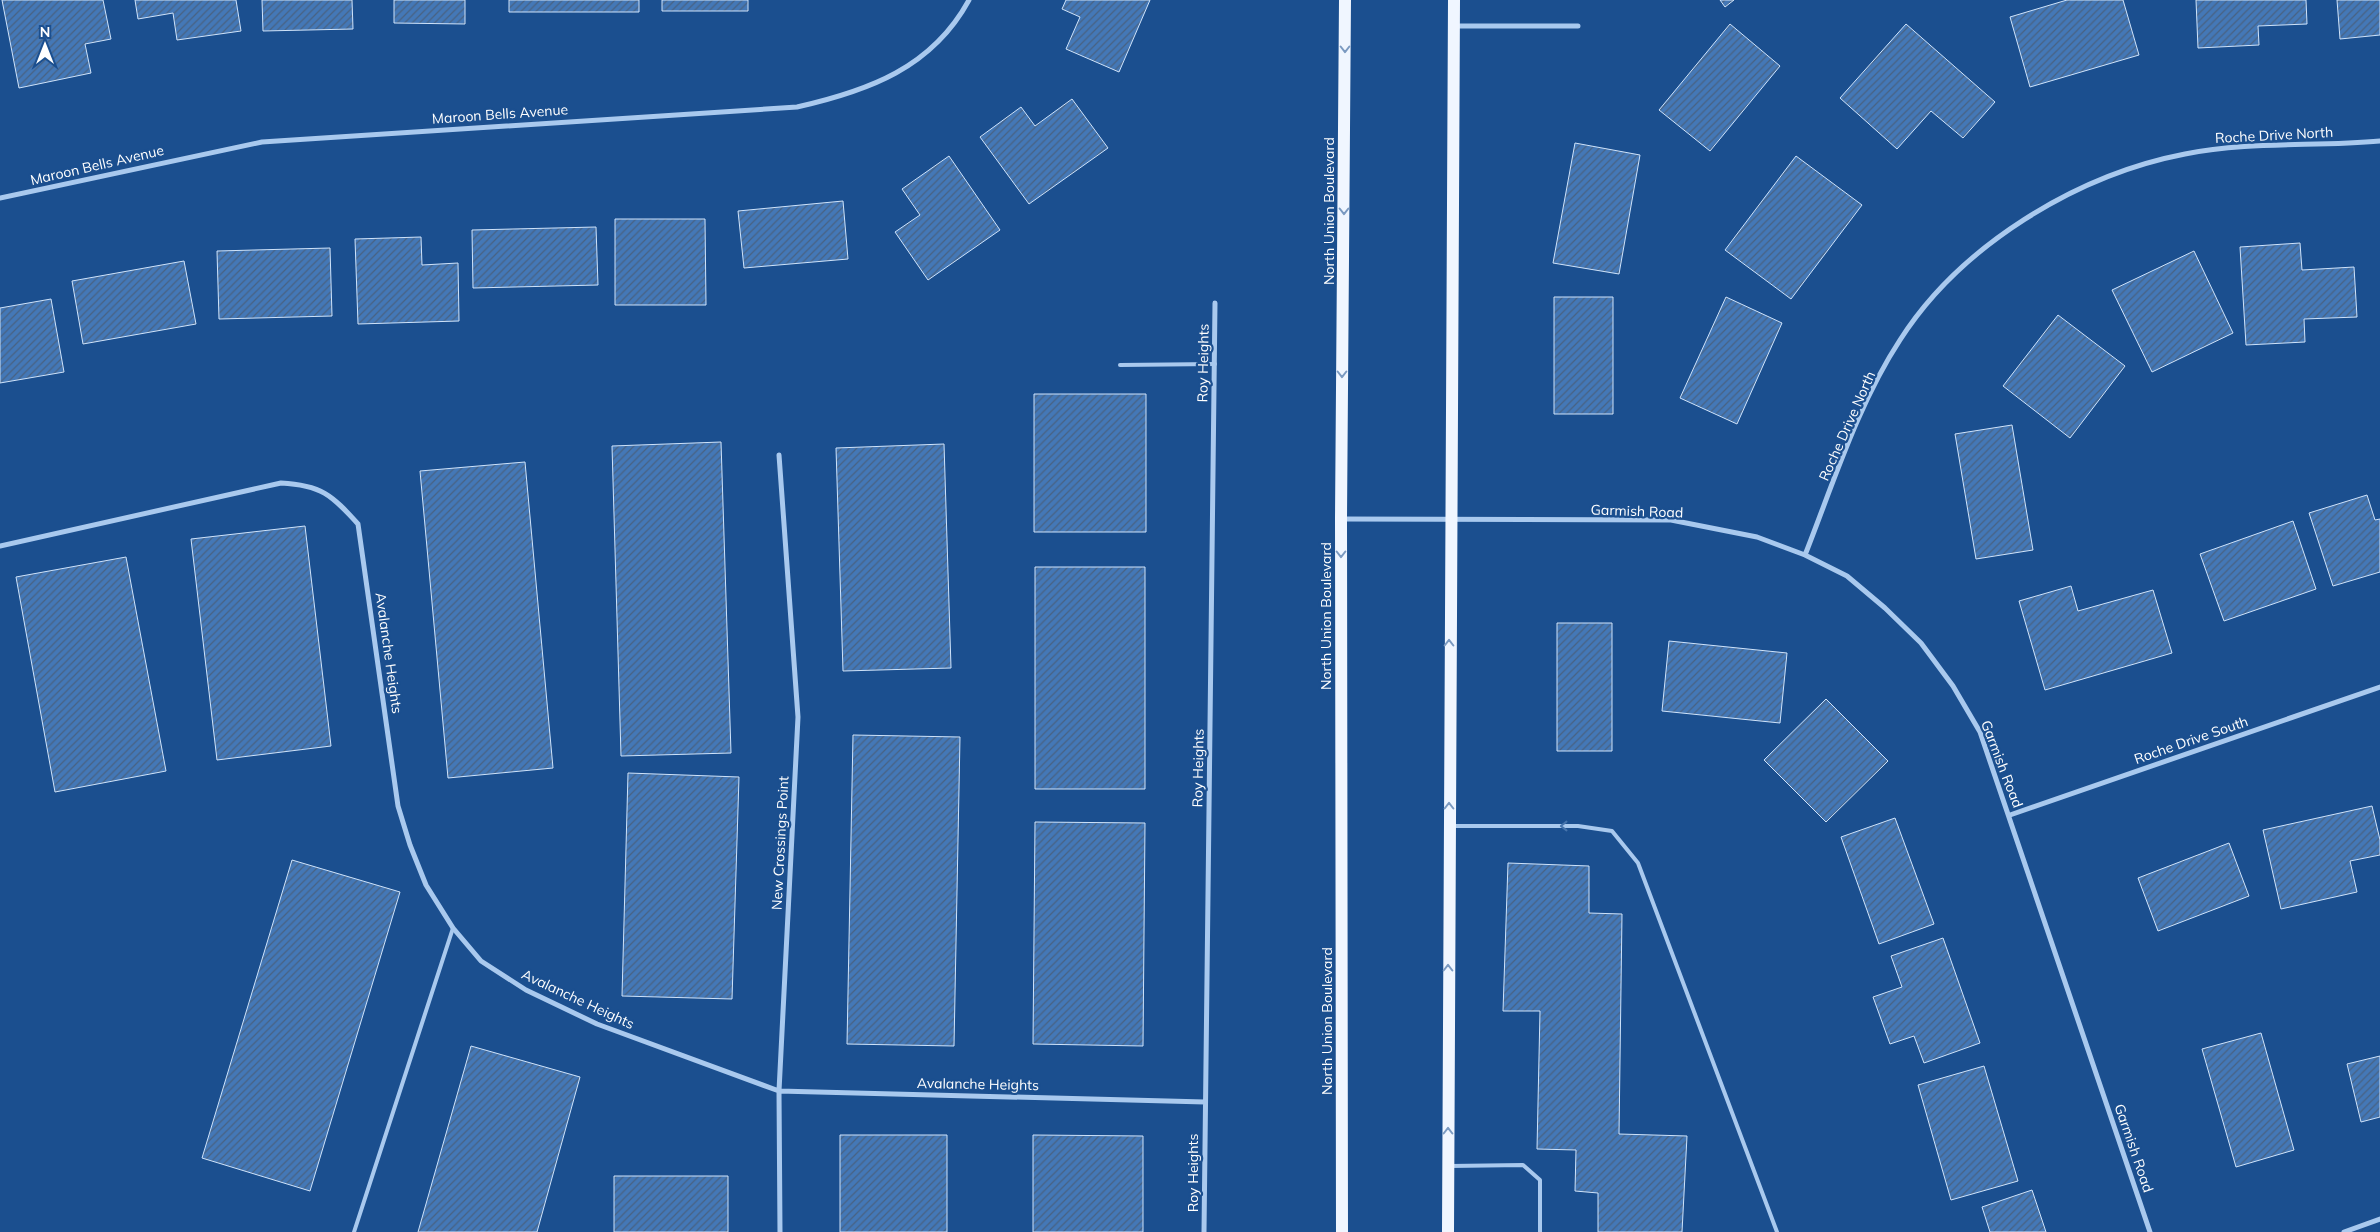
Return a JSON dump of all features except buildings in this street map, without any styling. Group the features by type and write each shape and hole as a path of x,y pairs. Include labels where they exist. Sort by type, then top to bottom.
{"main road":[{"name":"North Union Boulevard","path":"1342,1232 1341,519 1345,0"},
{"path":"1448,1232 1454,0"}],"street":[{"name":"Maroon Bells Avenue","path":"0,198 262,142 797,107 843,97 895,76 936,44 969,0"},
{"path":"1454,26 1578,26"},
{"name":"Roche Drive North","path":"1805,555 1868,398 1900,340 1936,292 1976,254 2021,221 2068,194 2131,170 2184,154 2241,146 2380,141"},
{"name":"Roy Heights","path":"1204,1232 1215,304"},
{"name":"New Crossings Point","path":"779,455 798,717 779,1091 780,1232"},
{"name":"Avalanche Heights","path":"0,546 281,483 307,484 336,499 358,524 398,806 410,845 426,885 453,928 481,961 526,990 598,1024 779,1091 1205,1102"},
{"name":"Garmish Road","path":"1341,519 1671,520 1757,537 1805,555 1847,576 1885,608 1921,644 1953,686 1980,732 2010,815 2150,1232"},
{"name":"Roche Drive South","path":"2010,815 2380,687"},
{"path":"2344,1232 2380,1219"}],"lane":[{"path":"1120,365 1214,364"},
{"path":"1449,826 1578,826 1612,831 1638,863 1777,1232"},
{"path":"354,1232 453,928"},
{"path":"1448,1166 1523,1164 1540,1180 1540,1232"}]}
